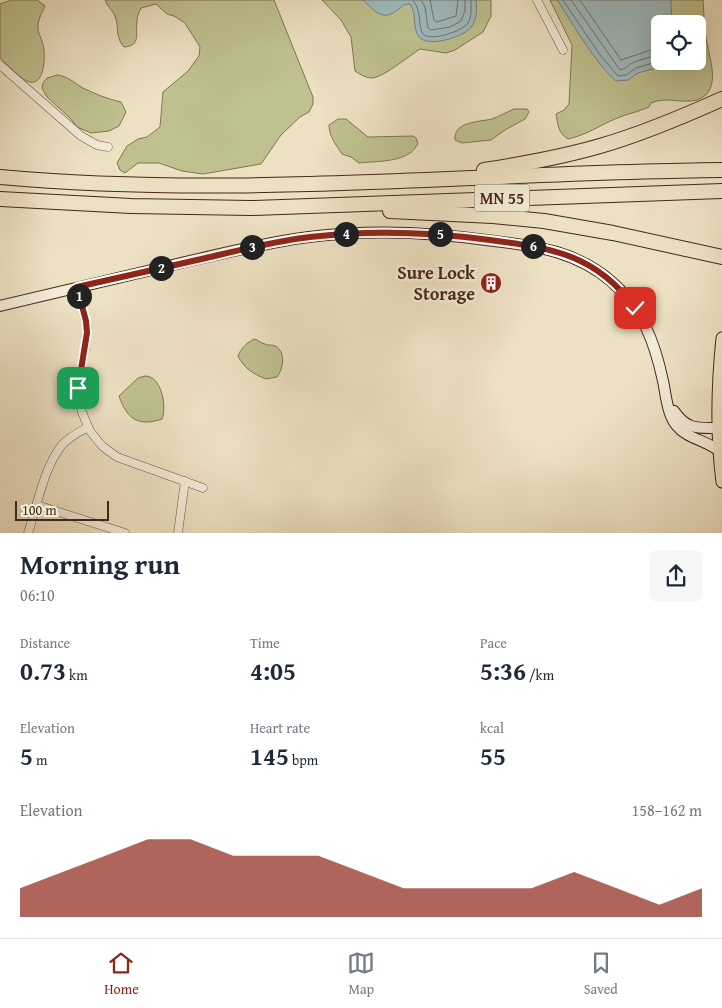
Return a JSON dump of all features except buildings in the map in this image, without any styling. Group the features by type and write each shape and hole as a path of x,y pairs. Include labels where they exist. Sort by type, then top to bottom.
{"highway":[{"path":"286,185 439,176 534,162 626,138 722,99"},
{"name":"MN 55","path":"0,177 74,183 160,186 286,185 722,170"},
{"name":"MN 55","path":"0,199 131,206 282,207 722,191"},
{"path":"282,207 455,214 544,221 628,236 722,257"}],"main road":[{"path":"722,338 719,451 722,482"}],"street":[{"path":"537,0 563,50"},
{"path":"0,65 81,136 97,145 108,147"},
{"path":"0,306 266,244 331,235 375,232 418,233 469,237 544,248 586,263 610,280 628,297 642,318 652,339 670,414 679,428 690,436 707,442 719,451"},
{"path":"77,287 86,321 87,333 79,377 78,395 88,426 102,446 117,457 203,488"},
{"path":"666,397 676,415 685,424 696,428 720,429"},
{"path":"28,533 56,454 70,438 88,426"},
{"path":"178,533 185,481"},
{"path":"37,505 126,533"}],"green space":[{"path":"12,0 37,0 45,6 38,26 44,48 44,65 41,76 35,82 23,79 0,58 0,4"},
{"path":"105,0 274,0 313,97 313,104 309,112 300,117 281,135 261,164 203,174 182,171 159,163 138,163 125,173 120,170 117,163 127,146 138,139 147,137 160,127 163,92 188,71 199,56 200,47 185,23 167,14 156,4 141,8 137,17 135,41 130,46 124,47 119,39 116,18"},
{"path":"322,0 491,0 491,16 483,32 455,50 446,53 420,49 384,74 370,78 355,71 351,37 341,20"},
{"path":"550,0 703,0 704,15 651,15 651,70 706,70 706,37 712,67 712,83 710,90 705,96 691,101 657,101 651,103 649,107 619,117 587,133 568,139 560,131 556,114 564,110 569,104 572,45"},
{"path":"57,75 68,78 83,88 106,98 121,102 126,112 119,126 109,131 91,133 77,127 47,97 42,88 47,78"},
{"path":"514,109 527,109 529,112 525,119 491,140 462,143 455,140 458,129 463,126 492,119"},
{"path":"338,119 346,119 368,137 413,136 418,143 414,150 401,158 359,163 351,157 342,154 333,140 329,125"},
{"path":"254,339 263,344 276,346 280,350 283,362 277,377 266,379 261,377 249,370 240,360 238,356 241,351"},
{"path":"151,377 156,381 162,393 164,407 162,419 146,422 134,419 122,404 119,396 138,378"}],"water":[{"path":"363,0 476,0 476,14 472,26 462,34 446,40 430,41 419,37 410,4 404,5 389,15 384,15 376,12"},
{"path":"557,0 671,0 672,15 651,15 651,69 638,73 628,80 616,81 593,55"}],"place":[{"name":"Sure Lock Storage","path":"491,283"}],"route":[{"path":"78,388 87,333 86,321 77,287 286,240 353,233 418,233 469,237 544,248 586,263 620,289 635,308"}]}
